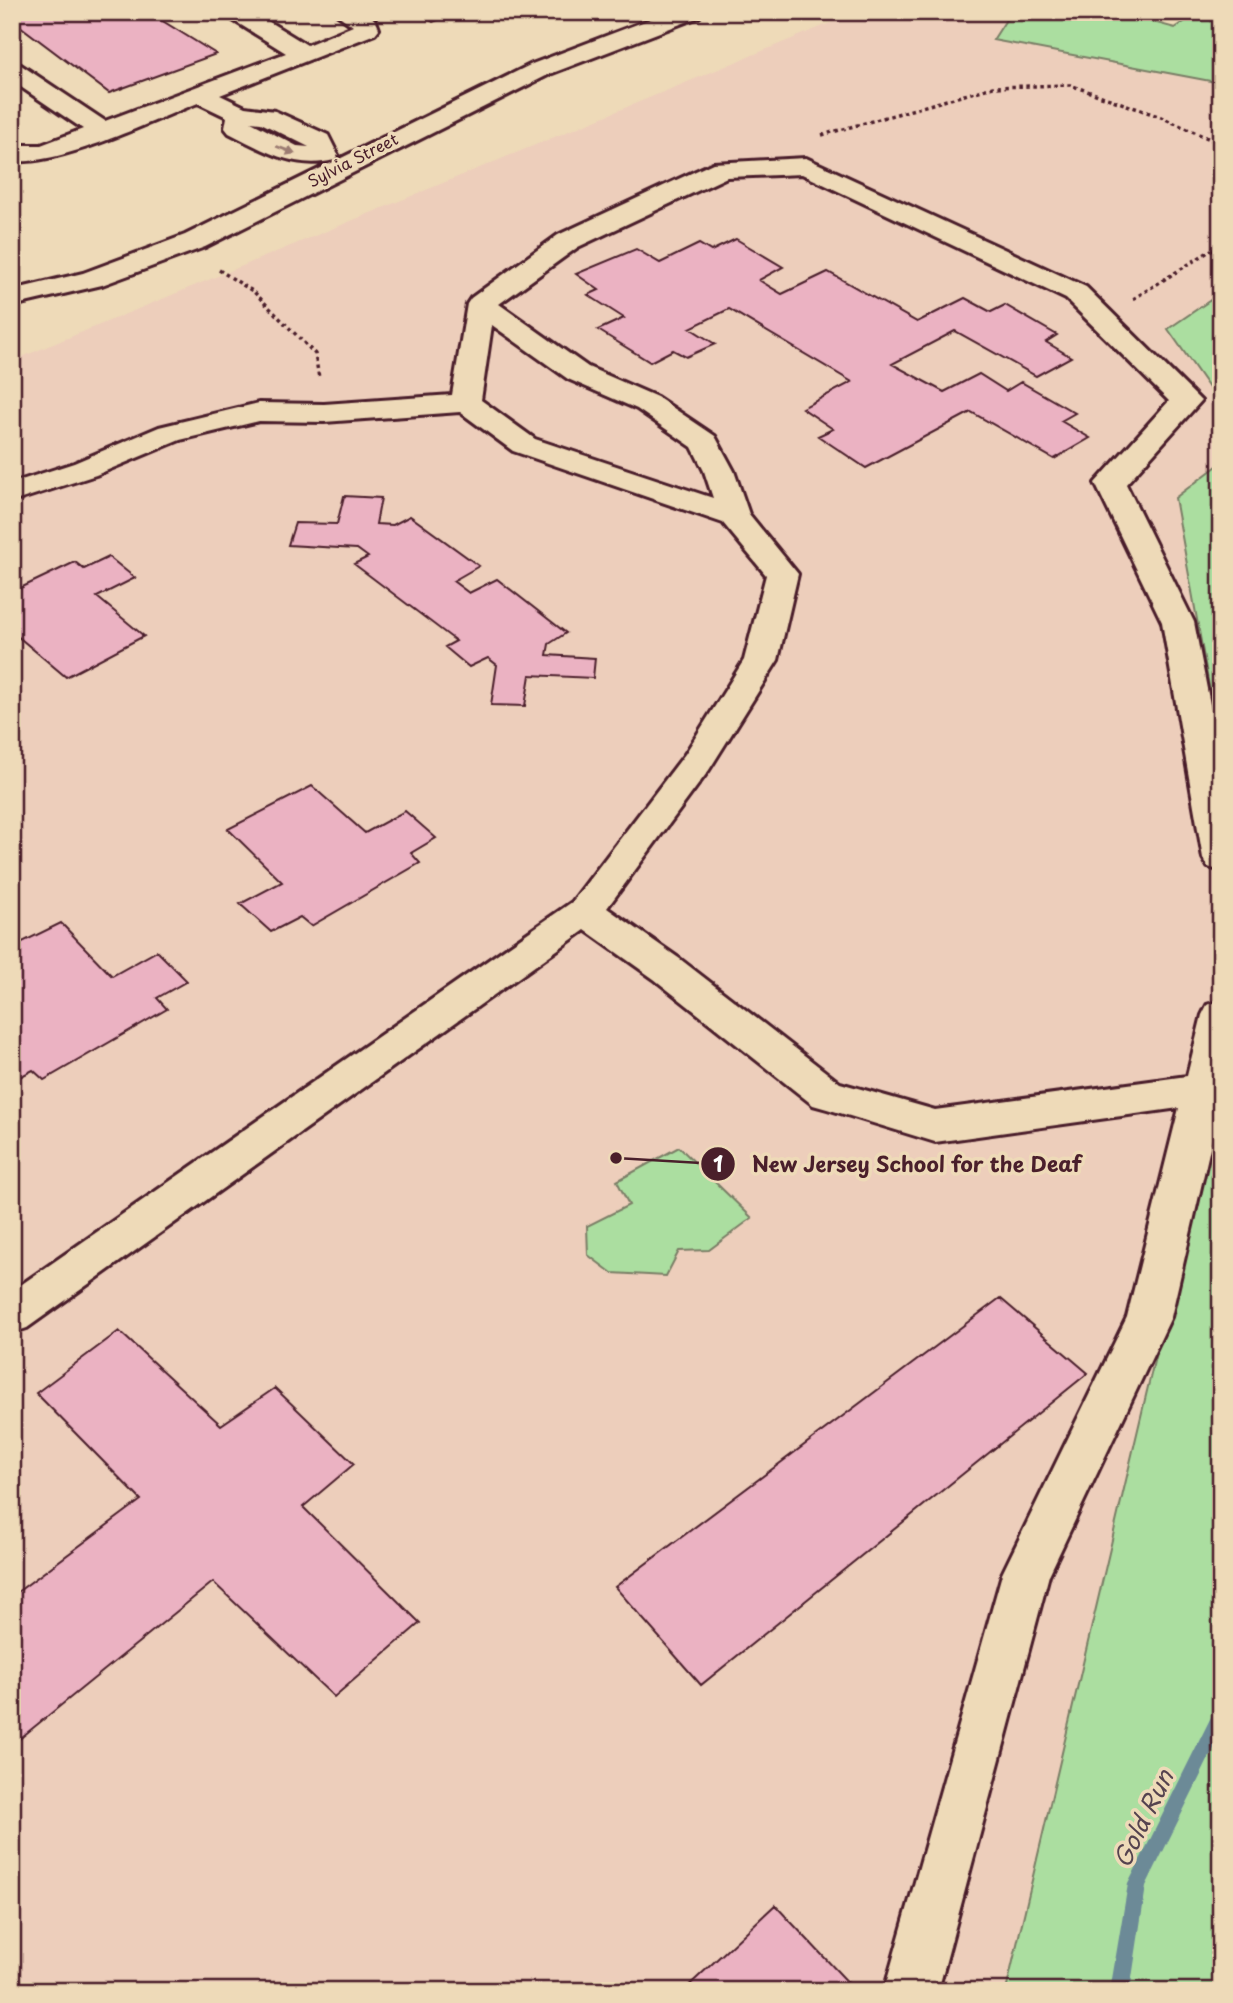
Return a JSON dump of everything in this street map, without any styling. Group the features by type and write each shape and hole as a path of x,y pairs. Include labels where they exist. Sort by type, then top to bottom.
{"street":[{"path":"236,12 305,54"},
{"path":"12,153 29,155 47,152 367,29 366,24 346,12"},
{"name":"Sylvia Street","path":"12,298 92,279 195,241 335,160 541,69 691,12"},
{"path":"12,70 103,131"},
{"path":"201,95 240,114 238,128 292,154 335,160"},
{"path":"466,403 481,304 568,241 722,169 806,166 1076,292 1186,401 1110,484 1178,622 1221,858"},
{"path":"12,1315 585,911 697,762 761,660 782,574 734,516 719,471 704,442 647,403 578,373 481,304"},
{"path":"12,494 85,469 170,433 259,412 324,414 466,403 524,445 734,516"},
{"path":"585,911 667,969 827,1094 935,1126 1097,1107 1203,1089"},
{"path":"911,1991 1026,1574 1149,1317 1221,1015"}],"path":[{"path":"822,134 993,87 1070,85 1161,117 1221,144"},
{"path":"195,241 205,261 254,292 316,354 324,414"},
{"path":"1102,318 1221,244"}],"shaded area":[{"path":"857,12 1035,12 1221,73 1221,1954 1193,1991 12,1991 12,361"}],"green space":[{"path":"1011,12 1116,12 1175,28 1199,12 1221,12 1221,83 993,40"},
{"path":"1221,293 1221,405 1168,329"},
{"path":"1221,463 1221,752 1175,498"},
{"path":"1221,1076 1221,1991 1006,1991"},
{"path":"679,1147 752,1218 709,1250 679,1251 666,1276 612,1273 588,1255 587,1226 629,1205 617,1181"}],"building":[{"path":"148,12 216,54 109,93 12,20 12,14"},
{"path":"418,12 459,12 433,22"},
{"path":"736,239 783,267 759,280 782,294 828,272 917,322 965,298 991,312 1005,305 1057,335 1046,342 1071,357 1036,376 955,331 892,364 944,392 979,374 1006,391 1021,382 1075,413 1061,421 1090,438 1054,459 971,412 866,468 818,436 833,429 802,408 852,382 729,309 690,328 715,344 686,357 673,350 650,362 598,330 624,318 588,295 599,290 576,274 636,249 660,263 699,244 711,251"},
{"path":"344,496 381,498 376,524 393,525 410,516 479,566 453,581 469,593 497,579 566,633 549,644 547,655 595,658 593,678 530,675 525,706 491,705 497,665 488,658 469,667 445,647 456,641 354,564 368,557 357,549 288,545 295,523 337,524"},
{"path":"109,557 135,578 97,597 144,636 66,677 16,635 12,637 12,592 75,562 84,569"},
{"path":"312,786 365,833 405,811 436,838 411,853 420,863 311,926 300,917 271,932 240,904 282,882 228,829"},
{"path":"61,923 112,976 157,951 187,981 157,998 167,1009 44,1080 33,1070 12,1081 12,1033 18,1030 12,1023 12,947"},
{"path":"1000,1298 1088,1373 701,1685 615,1587"},
{"path":"119,1331 221,1425 275,1388 354,1464 303,1507 420,1623 334,1697 213,1582 12,1745 12,1596 141,1500 36,1393"},
{"path":"775,1905 856,1991 683,1991"}],"waterway":[{"name":"Gold Run","path":"1120,1991 1137,1884 1221,1715"}],"place":[{"name":"New Jersey School for the Deaf","path":"616,1158"}]}
